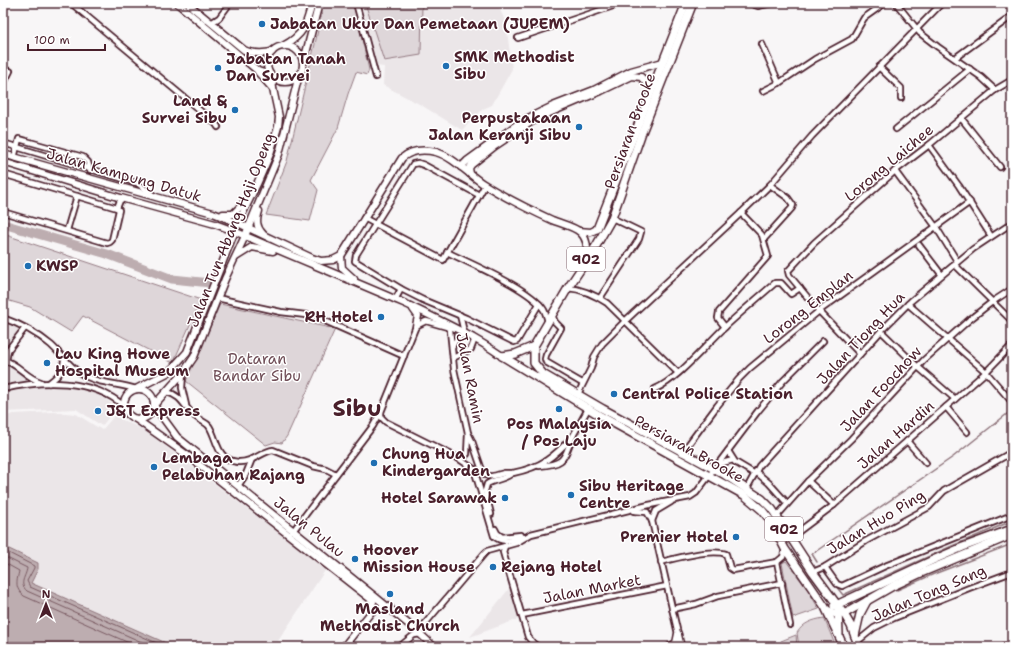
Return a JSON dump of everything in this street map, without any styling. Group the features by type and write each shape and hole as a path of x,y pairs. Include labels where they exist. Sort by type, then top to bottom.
{"main road":[{"name":"Persiaran Brooke","path":"686,3 663,62 657,86 612,218 534,346 533,361 538,369 544,374 578,394 590,405 715,469 747,488 767,503 812,572 838,605 841,614 857,641"},
{"name":"Persiaran Brooke","path":"597,229 693,3"},
{"path":"502,356 515,354 534,346"},
{"name":"Persiaran Brooke","path":"502,356 590,405 715,469 762,510 770,520 785,549 827,610 844,647"},
{"path":"827,610 939,557 1012,529"},
{"path":"827,610 841,614 893,586 921,573 1012,535"},
{"path":"857,641 860,614 867,601"},
{"path":"839,636 841,614"}],"street":[{"path":"71,3 218,127"},
{"path":"177,3 258,71 273,89"},
{"path":"187,3 244,50 252,53 272,52"},
{"path":"211,23 219,18 230,3"},
{"path":"312,3 307,23 302,31 294,40 276,48 269,56 267,66 272,76 276,80 286,82 291,81 299,75 302,69 318,3"},
{"path":"356,3 376,78"},
{"path":"518,38 604,6 622,3"},
{"path":"749,3 758,6 772,3"},
{"path":"763,92 815,59 852,38 864,18 885,3"},
{"path":"896,3 916,28 938,47 970,69 995,90"},
{"path":"578,394 592,364 594,356 602,344 770,185 812,136 942,3"},
{"path":"955,58 1012,16"},
{"path":"762,44 779,83"},
{"path":"282,46 293,48 298,52 303,63 302,69"},
{"path":"461,167 522,121 538,112 594,90 631,71 663,62"},
{"path":"879,67 901,88 901,98"},
{"path":"641,68 641,77 649,86 657,86"},
{"path":"896,129 970,69"},
{"path":"3,85 10,71"},
{"path":"258,71 272,76"},
{"name":"Jalan Tun Abang Haji Openg","path":"155,406 183,373 194,357 217,298 272,172 282,144 299,75"},
{"name":"Jalan Tun Abang Haji Openg","path":"137,388 169,372 187,352 234,231 270,154 278,127 279,117 273,89 272,76"},
{"path":"470,174 469,168 471,165 494,146 537,118 601,92 632,76 641,77"},
{"name":"Lorong Laichee","path":"800,288 789,275 788,271 814,243 895,171 995,90 1012,80"},
{"path":"961,118 1000,167"},
{"path":"508,131 511,133 523,127"},
{"path":"12,165 19,139 83,157 88,162 90,170"},
{"path":"3,143 137,183 158,198"},
{"path":"929,145 970,202 991,236"},
{"path":"272,172 257,216 256,223 261,233 321,261 333,260 341,256 396,167 406,154 418,150 428,150 438,153 461,167 485,185 547,218 579,231 591,232 597,229"},
{"name":"Jalan Kampung Datuk","path":"3,154 213,214 238,223 274,240"},
{"name":"Jalan Kampung Datuk","path":"3,162 121,198 215,224 292,256"},
{"path":"479,195 424,165 415,163 410,167 356,255 355,261 401,289 460,315 509,341 516,342 539,304"},
{"path":"895,171 936,227 956,263 1012,321"},
{"path":"3,174 117,208"},
{"path":"56,190 58,179"},
{"path":"132,191 137,183"},
{"path":"213,214 231,215 235,213 241,208 257,184"},
{"path":"364,218 376,223 443,260 485,185"},
{"path":"764,239 793,205 770,185"},
{"path":"67,230 77,196"},
{"path":"3,212 107,243 110,242 119,210 117,208 121,198"},
{"name":"Lorong Emplan","path":"682,452 739,379 819,311 970,202"},
{"path":"725,327 718,318 718,314 726,303 768,257 764,239 760,231 742,213"},
{"path":"600,298 639,239 641,232 612,218"},
{"name":"Jalan Tiong Hua","path":"747,488 759,466 881,331 908,304 941,274 991,236 1012,223"},
{"path":"579,231 584,237 587,246 587,258"},
{"path":"920,245 941,274"},
{"path":"235,258 248,249 255,247 292,256 358,283 464,332 502,356"},
{"path":"447,252 528,294 545,311 548,322"},
{"path":"341,256 342,268 358,283"},
{"path":"655,389 663,385 678,373 725,327 775,283 780,283 791,294 800,288 819,311 860,354"},
{"path":"568,288 578,288 600,298 607,303 678,373"},
{"path":"395,300 401,289"},
{"name":"Jalan Foochow","path":"776,517 787,503 851,439 918,367 948,339 992,302 1012,289"},
{"path":"217,298 281,312 314,316 404,356"},
{"path":"908,304 986,372 1012,402"},
{"path":"293,531 373,426 381,412 416,326 417,313 408,306"},
{"path":"460,315 464,332"},
{"path":"552,315 555,322 561,328 546,355 546,362 582,383"},
{"path":"3,318 25,328 51,345 75,370 90,379 148,391 152,394 155,406 151,414 147,417 136,419 129,415 124,406 114,398 98,390 32,380 10,362 4,360 8,350 25,328"},
{"name":"Jalan Ramin","path":"416,326 421,322 428,321 447,327 451,333 453,358 468,433 467,454 461,458 456,457"},
{"path":"881,331 918,367 955,399"},
{"path":"452,348 458,337 463,335 471,336"},
{"path":"453,358 471,349 474,341 471,336"},
{"path":"192,340 199,343"},
{"path":"381,412 381,417 386,422 470,465 476,472 494,536 499,540 504,541 649,505 690,497 696,493 783,381 823,341"},
{"name":"Jalan Hardin","path":"790,538 834,506 986,372 1012,345"},
{"path":"3,389 20,385 47,383 59,375 63,369 64,358"},
{"path":"183,373 182,388 187,406"},
{"path":"124,406 126,396 129,392 137,388"},
{"path":"167,392 177,396 196,417 209,426 219,450 226,458 239,462 252,460 273,450 336,474"},
{"path":"468,433 483,474 486,476 512,473 537,466 556,464 568,451 573,436 590,405"},
{"name":"Jalan Pulau","path":"155,406 177,437 390,608 434,647"},
{"path":"946,407 967,432"},
{"name":"Jalan Pulau","path":"136,419 187,455 369,598 374,603 372,611"},
{"path":"373,426 386,422"},
{"path":"537,466 553,457 573,436"},
{"path":"907,442 926,463"},
{"path":"728,451 733,460 769,483 787,503"},
{"name":"Jalan Huo Ping","path":"812,572 825,567 866,541 929,507 944,491 1012,452"},
{"path":"238,486 246,474 252,460"},
{"path":"715,469 733,460"},
{"path":"512,473 506,477 491,481 485,487 490,510 497,533 502,537 528,535"},
{"path":"808,481 834,506"},
{"path":"652,522 656,511 673,501"},
{"path":"629,511 647,512 652,522 681,647"},
{"path":"825,567 837,584 842,586 885,566 1012,515"},
{"path":"398,647 419,633 484,554 497,548 516,543 528,535"},
{"path":"505,546 503,552 528,637 533,644 538,647"},
{"path":"497,548 503,552"},
{"path":"661,562 695,555 721,553 726,554 730,568 733,570 777,562 783,557 785,549"},
{"path":"777,562 790,625"},
{"name":"Jalan Tong Sang","path":"857,641 874,628 894,618 1012,572"},
{"path":"672,609 696,604 718,596 782,583"},
{"name":"Jalan Market","path":"522,615 667,586"},
{"path":"345,646 372,611 378,608 390,608"},
{"path":"409,625 412,630 411,637"},
{"path":"669,647 676,642 678,634"},
{"path":"1004,647 1012,645"}],"shaded area":[{"name":"SMK Methodist Sibu","path":"361,3 497,3 506,23 512,69 492,105 483,109 462,130 421,105 383,85 384,67 377,66"},
{"path":"3,322 25,329 10,349 14,361 31,373 37,383 86,387 117,407 102,426 76,409 3,412"},
{"path":"54,412 76,414 102,430 114,416 144,430 326,569 278,641 291,647 175,647 31,583 38,569 34,561 3,546 3,417 13,414"},
{"path":"512,585 521,618 470,637"}],"green space":[{"path":"324,3 354,3 369,70 367,75 356,72 338,128 311,180 318,190 310,221 266,215 287,161"},
{"path":"365,3 422,3 421,55 384,61"},
{"path":"3,234 201,300 173,363 83,316 71,332 30,307 3,299"},
{"name":"Dataran Bandar Sibu","path":"220,304 335,329 287,436 282,443 275,442 266,445 186,381"},
{"path":"786,561 808,590 819,609 793,618 782,563"},
{"path":"824,618 836,647 799,647 797,633 799,630 808,622"},
{"path":"796,635 797,647 779,647 781,641"}],"water":[{"path":"3,546 38,563 38,569 31,583 175,647 3,647"}],"waterway":[{"path":"3,224 107,254 172,279 211,283"},
{"path":"817,562 812,554 953,457 1012,410"},
{"path":"824,571 843,595 1012,521"},
{"path":"897,590 1012,544"}],"place":[{"name":"Jabatan Ukur Dan Pemetaan (JUPEM)","path":"262,24"},
{"name":"SMK Methodist Sibu","path":"446,66"},
{"name":"Jabatan Tanah Dan Survei","path":"218,68"},
{"name":"Land & Survei Sibu","path":"235,110"},
{"name":"Perpustakaan Jalan Keranji Sibu","path":"579,127"},
{"name":"KWSP","path":"28,266"},
{"name":"RH Hotel","path":"381,317"},
{"name":"Lau King Howe Hospital Museum","path":"47,363"},
{"name":"Central Police Station","path":"614,394"},
{"name":"Pos Malaysia / Pos Laju","path":"559,409"},
{"name":"J&T Express","path":"98,411"},
{"name":"Chung Hua Kindergarden","path":"374,463"},
{"name":"Lembaga Pelabuhan Rajang","path":"154,467"},
{"name":"Sibu Heritage Centre","path":"571,495"},
{"name":"Hotel Sarawak","path":"505,498"},
{"name":"Premier Hotel","path":"736,537"},
{"name":"Hoover Mission House","path":"355,559"},
{"name":"Rejang Hotel","path":"493,567"},
{"name":"Masland Methodist Church","path":"390,594"}],"district":[{"name":"Sibu","path":"357,408"}]}
